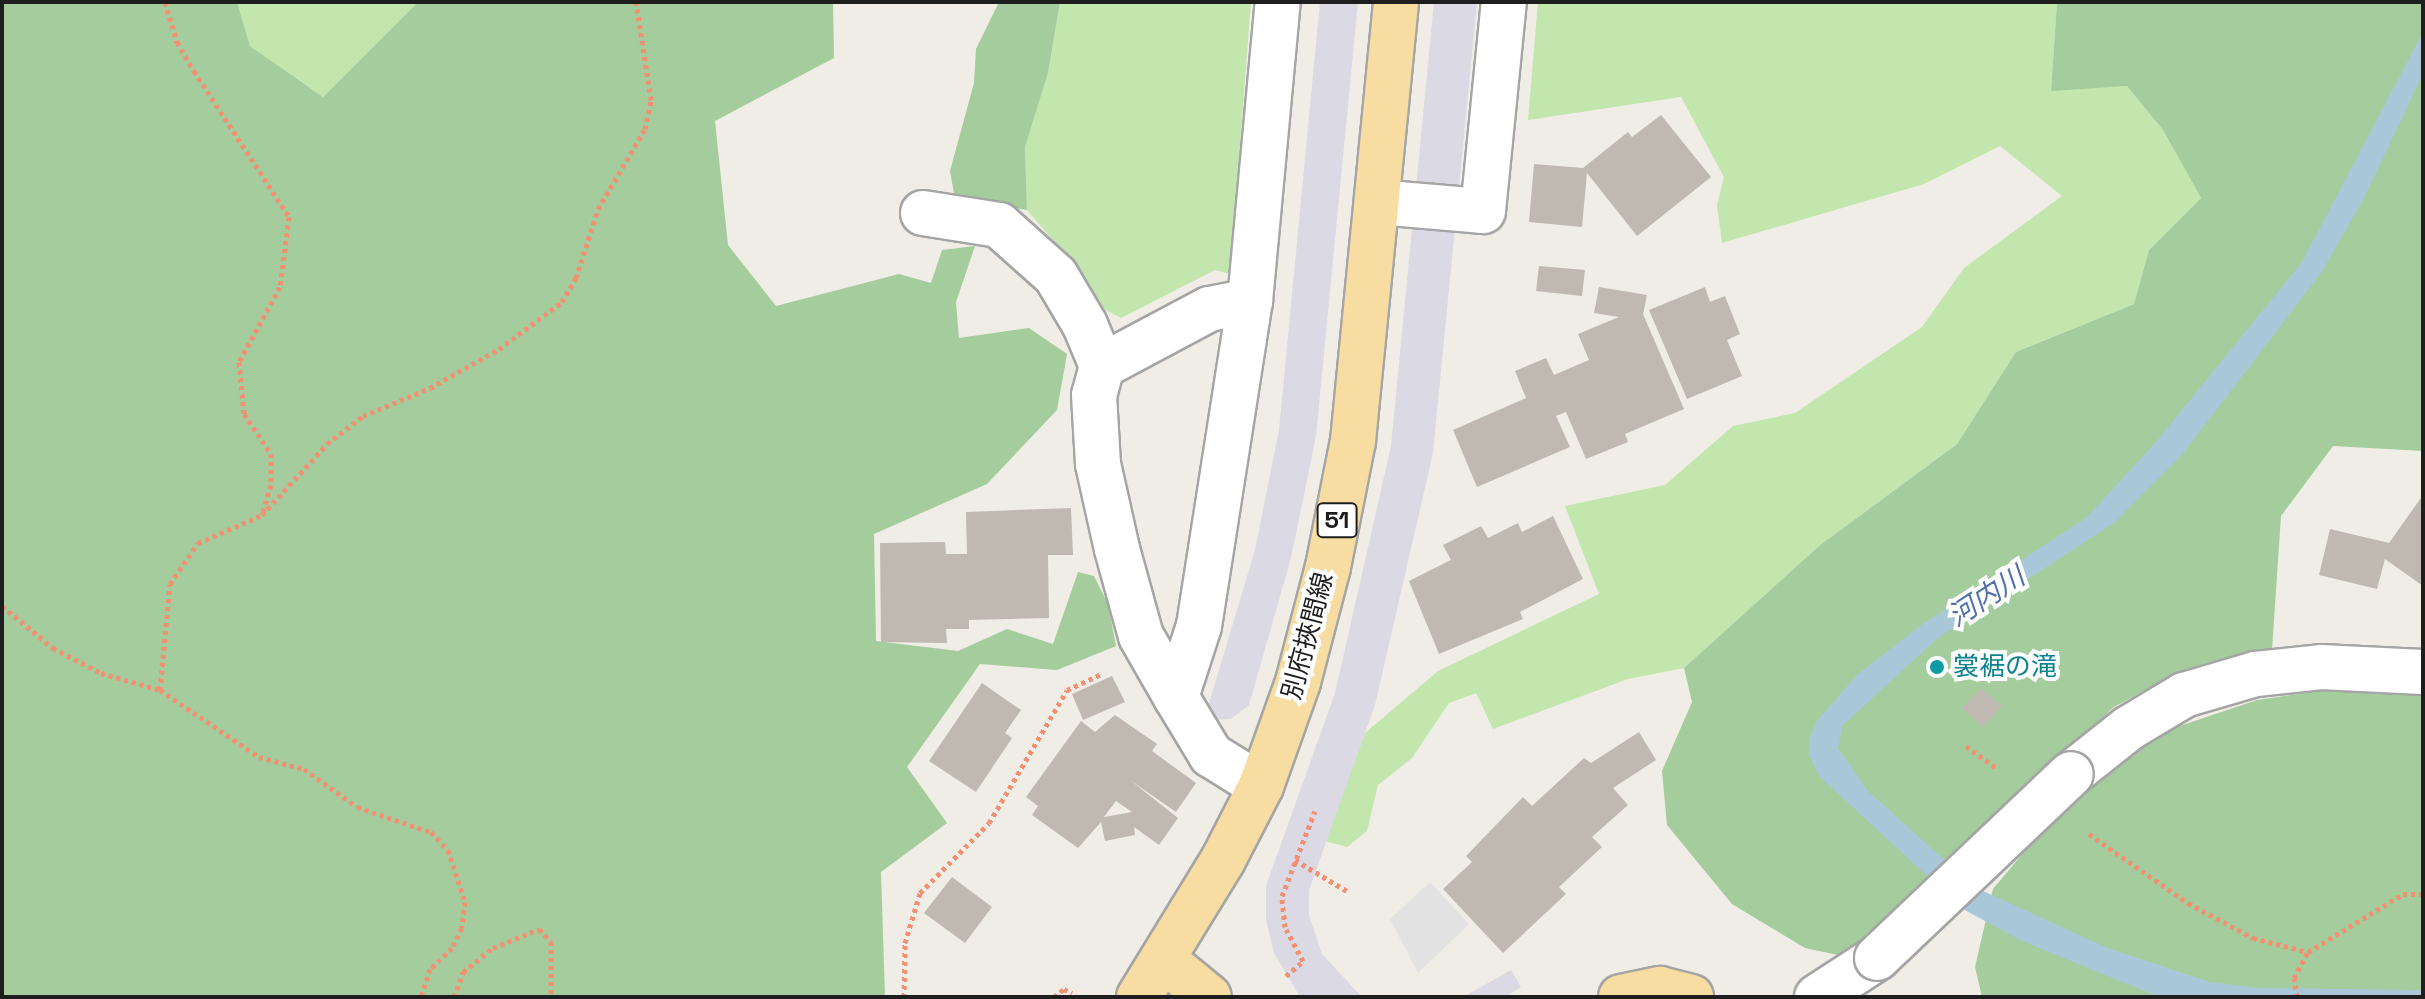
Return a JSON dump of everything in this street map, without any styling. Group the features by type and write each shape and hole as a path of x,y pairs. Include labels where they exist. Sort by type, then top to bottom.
{"main road":[{"name":"別府挾間線","path":"1139,997 1164,960 1261,786 1298,682 1348,469 1396,2"},
{"path":"1164,960 1209,997"},
{"path":"1621,997 1660,989 1691,997"}],"street":[{"path":"1166,680 1199,626 1250,301 1278,2"},
{"path":"1377,202 1483,211 1504,2"},
{"path":"923,213 999,225 1056,276 1102,366 1094,395 1098,464 1141,636 1211,755 1261,786"},
{"path":"1102,366 1209,309 1250,301"},
{"path":"1817,997 1877,958 2071,774 2129,728 2184,695 2256,674 2321,667 2423,672"}],"path":[{"path":"165,2 183,52 289,217 280,287 239,362 244,414 271,454 271,485 262,515"},
{"path":"160,690 170,584 180,563 198,543 262,515 327,444 363,416 430,388 499,349 562,302 576,278 598,209 645,129 651,100 636,2"},
{"path":"2,606 53,648 101,673 160,690 259,757 304,769 357,807 431,832 448,850 465,902 462,928 452,948 430,969 421,997"},
{"path":"904,997 905,943 920,893 989,823 1060,699 1093,676 1166,680"},
{"path":"1966,746 2007,776"},
{"path":"2085,831 2188,903 2253,938 2308,952"},
{"path":"1295,860 1347,891"},
{"path":"1274,891 1282,896"},
{"path":"2297,997 2294,978 2308,952 2403,894 2423,894"},
{"path":"454,997 463,972 493,948 539,929 551,942 551,997"},
{"path":"1054,997 1064,989 1072,993"}],"green space":[{"path":"2,2 237,2 250,46 323,97 418,2 833,2 834,58 715,121 728,245 776,306 899,274 931,283 942,250 975,246 956,302 959,338 1029,328 1067,354 1057,410 987,484 874,534 876,641 958,651 1007,629 1053,644 1078,572 1094,576 1108,604 1116,646 1057,670 980,664 907,767 947,823 881,872 885,997 2,997"},
{"path":"237,2 418,2 323,97 250,46"},
{"path":"999,2 1060,2 1048,73 1025,147 1027,210 955,199 950,171 974,83 976,49"},
{"path":"1060,2 1251,2 1230,274 1215,270 1121,318 1094,304 1059,247 1027,210 1025,147 1048,73"},
{"path":"1538,2 2057,2 2051,90 2127,86 2163,130 2201,198 2149,250 2134,304 2016,352 1957,444 1819,546 1684,668 1628,679 1493,729 1476,693 1449,703 1412,758 1378,785 1367,831 1347,847 1325,841 1365,733 1438,671 1599,594 1565,506 1665,485 1733,426 1795,413 1922,327 1964,268 2062,196 2000,146 1924,184 1722,243 1717,205 1724,177 1681,97 1528,120"},
{"path":"2057,2 2423,2 2423,451 2333,446 2281,516 2272,650 2149,688 2114,707 1843,956 1805,948 1732,904 1667,825 1662,771 1692,702 1684,668 1819,546 1957,444 2016,352 2134,304 2149,250 2201,198 2163,130 2127,86 2051,91"},
{"path":"2325,690 2423,696 2423,997 1982,997 1975,967 1993,889 2046,826 2117,759 2162,732 2257,700"}],"shaded area":[{"path":"1320,2 1358,2 1316,436 1291,558 1249,705 1231,719 1204,720 1255,550 1279,430"},
{"path":"1434,2 1477,2 1433,453 1375,705 1309,890 1309,915 1322,954 1362,997 1300,997 1274,953 1266,920 1266,886 1335,693 1391,446"},
{"path":"1430,882 1469,924 1418,973 1390,919"},
{"path":"1511,970 1521,987 1505,997 1463,997"}],"water":[{"name":"河内川","path":"2423,32 2423,74 2363,200 2321,273 2181,456 2114,523 1939,637 1842,726 1838,748 1867,790 1931,848 1981,890 2105,947 2210,982 2259,988 2423,990 2423,997 2159,997 2020,940 1963,909 1819,776 1809,755 1810,737 1817,721 1857,675 1920,626 2086,518 2156,442 2302,262"}],"building":[{"path":"1661,115 1711,177 1637,236 1587,173 1582,227 1529,222 1534,164 1583,168 1628,132 1632,137"},
{"path":"1539,266 1585,270 1582,296 1536,291"},
{"path":"1599,287 1647,295 1643,314 1684,409 1625,434 1628,442 1586,459 1566,412 1556,416 1570,447 1477,487 1453,430 1526,398 1515,371 1546,358 1554,375 1589,360 1578,334 1619,317 1594,313"},
{"path":"1705,287 1710,302 1725,296 1740,334 1727,340 1742,376 1687,399 1649,310"},
{"path":"2423,495 2423,586 2385,559 2377,589 2319,575 2330,529 2389,543"},
{"path":"1071,508 1073,555 1048,555 1049,618 969,620 969,629 946,629 947,643 881,642 880,543 945,542 946,554 967,554 966,512"},
{"path":"1553,516 1583,579 1520,612 1523,619 1439,654 1409,581 1451,560 1443,545 1481,526 1488,538 1518,523 1522,532"},
{"path":"1112,676 1125,702 1083,720 1072,694"},
{"path":"982,683 1021,710 1005,733 1012,738 976,792 929,761"},
{"path":"1981,688 2002,706 1983,727 1962,708"},
{"path":"1115,715 1157,744 1152,751 1196,783 1176,812 1130,780 1178,818 1159,845 1134,827 1135,835 1105,841 1101,822 1078,848 1032,815 1038,806 1026,797 1081,721 1095,732","holes":["1116,801 1132,812 1104,817"]},
{"path":"1639,732 1656,760 1613,788 1628,805 1592,837 1602,847 1559,887 1566,894 1503,953 1443,889 1472,862 1466,856 1523,797 1532,806 1584,758 1591,763"},
{"path":"952,877 992,907 965,943 924,913"}],"place":[{"name":"裳裾の滝","path":"1937,667"}]}
